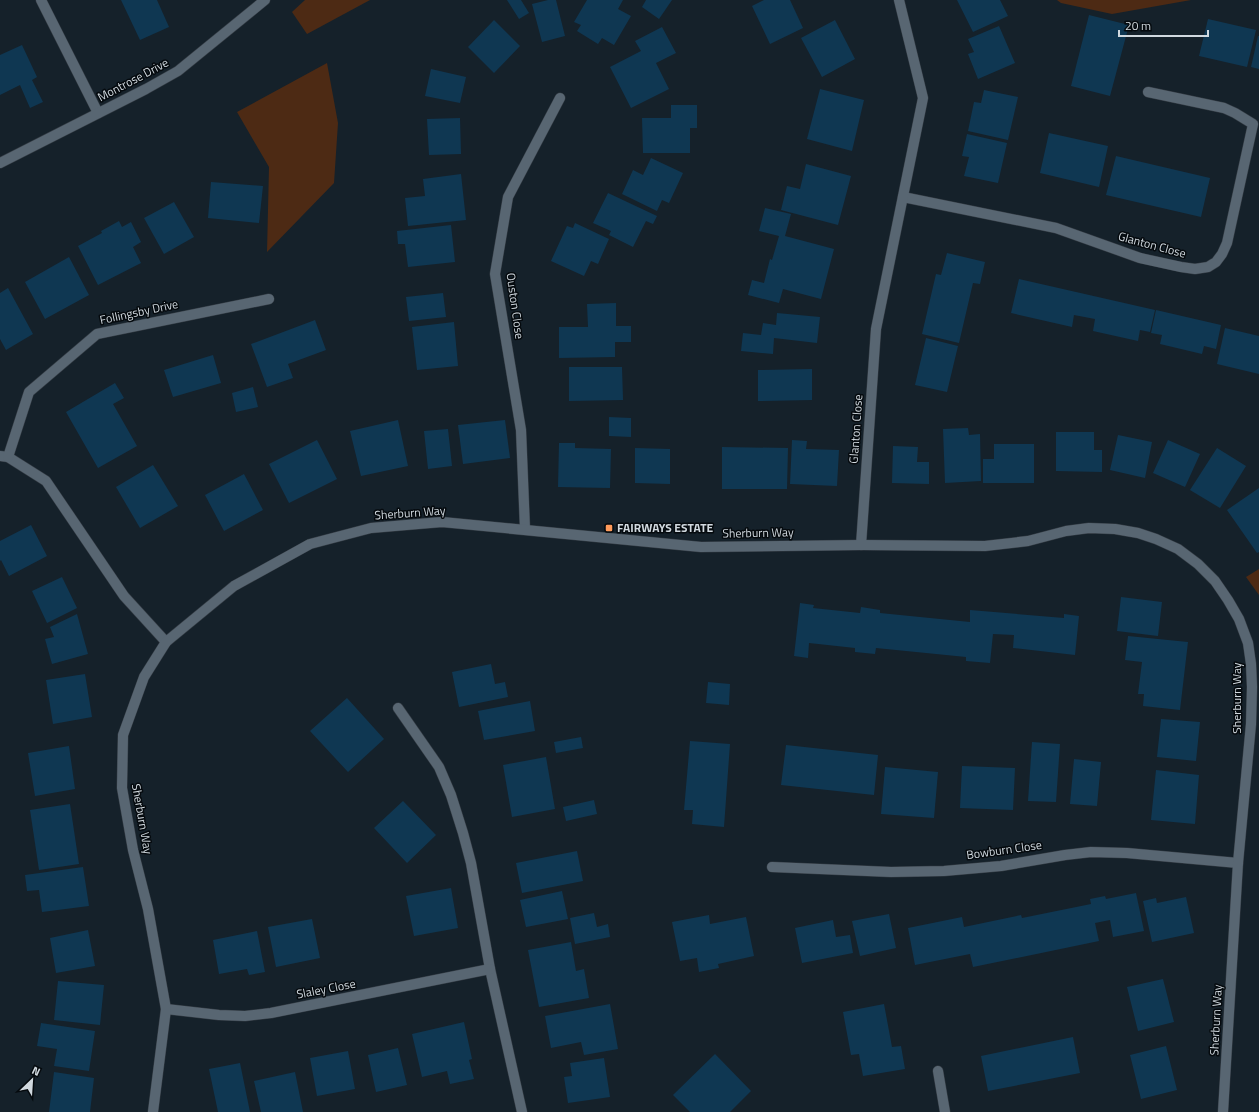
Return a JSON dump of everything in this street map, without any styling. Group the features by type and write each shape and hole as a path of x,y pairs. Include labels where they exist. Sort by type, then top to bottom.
{"street":[{"path":"42,0 98,113"},
{"name":"Montrose Drive","path":"0,163 146,89 178,70 265,0"},
{"name":"Glanton Close","path":"861,545 876,328 923,98 898,0"},
{"name":"Glanton Close","path":"903,197 1056,228 1140,258 1195,269 1208,267 1216,262 1227,243 1253,124 1224,108 1148,92"},
{"name":"Ouston Close","path":"525,529 521,430 495,274 508,197 560,98"},
{"name":"Follingsby Drive","path":"166,642 124,596 46,481 4,456 29,392 97,334 269,299"},
{"name":"Sherburn Way","path":"153,1112 166,1009 148,909 133,850 122,788 123,735 144,676 166,642 234,586 310,544 371,528 442,522 695,546 985,546 1028,540 1066,531 1089,528 1115,530 1156,539 1178,549 1198,564 1215,581 1228,600 1239,619 1248,643 1251,664 1255,725 1238,862 1223,1112"},
{"path":"398,708 439,767 451,795 464,833 471,863 490,969 522,1112"},
{"name":"Bowburn Close","path":"772,867 891,872 944,871 1001,866 1091,852 1127,853 1238,862"},
{"name":"Slaley Close","path":"166,1009 219,1015 246,1016 271,1013 490,969"},
{"path":"938,1071 945,1112"}],"shaded area":[{"path":"305,0 370,0 307,34 292,12"},
{"path":"1057,0 1191,0 1112,14 1061,3"},
{"path":"327,63 338,123 334,183 267,252 269,167 237,112"},
{"path":"1259,569 1259,595 1246,577"}],"building":[{"path":"121,0 157,0 169,27 140,40"},
{"path":"507,0 521,0 529,13 519,19"},
{"path":"548,0 556,0 565,36 542,42 532,4"},
{"path":"587,0 623,0 618,9 631,16 614,45 602,38 598,44 577,31 581,25 574,22"},
{"path":"646,0 672,0 659,19 642,7"},
{"path":"764,0 790,0 803,28 770,44 752,6"},
{"path":"957,0 1000,0 1008,16 973,32"},
{"path":"1089,15 1129,25 1110,96 1071,86"},
{"path":"1208,19 1256,30 1247,67 1199,56"},
{"path":"494,20 520,46 494,73 468,47"},
{"path":"835,20 855,59 822,77 801,38"},
{"path":"999,26 1015,63 978,79 968,54 974,52 968,39"},
{"path":"662,27 676,53 656,63 669,89 631,108 610,67 641,51 635,41"},
{"path":"1259,36 1259,69 1251,67"},
{"path":"22,45 37,77 32,80 43,102 30,108 20,85 0,95 0,55"},
{"path":"431,69 466,77 460,103 425,96"},
{"path":"820,89 864,100 852,151 807,139"},
{"path":"984,90 1018,97 1008,140 968,131 974,102 981,103"},
{"path":"671,105 697,105 697,128 690,128 690,153 643,153 642,118 671,118"},
{"path":"460,118 461,154 429,155 427,119"},
{"path":"1049,133 1108,146 1099,187 1040,173"},
{"path":"967,134 1007,143 998,183 964,176 969,157 962,156"},
{"path":"1116,156 1210,178 1201,217 1106,195"},
{"path":"651,158 683,173 669,203 662,200 657,211 622,194 633,170 643,175"},
{"path":"806,164 851,176 838,225 781,210 787,186 800,189"},
{"path":"461,174 466,220 408,226 405,198 425,196 423,179"},
{"path":"211,182 263,186 259,223 208,218"},
{"path":"608,193 657,216 653,224 646,221 633,247 609,235 611,231 593,223"},
{"path":"174,202 194,237 164,254 144,218"},
{"path":"765,208 791,214 785,236 834,249 821,299 783,289 779,303 748,295 752,280 764,283 770,259 772,260 779,236 759,231"},
{"path":"119,221 122,227 131,222 141,242 133,247 141,263 98,285 78,246 102,233 101,231"},
{"path":"575,223 609,239 598,264 591,261 584,276 551,261 567,226 573,228"},
{"path":"451,225 455,262 408,267 405,244 398,244 397,231"},
{"path":"947,253 985,262 980,284 973,283 959,343 922,334 936,274 941,275"},
{"path":"69,257 89,295 45,319 25,282"},
{"path":"1019,279 1155,310 1150,332 1140,330 1138,341 1093,331 1095,319 1074,315 1072,327 1011,313"},
{"path":"8,288 33,334 6,350 0,339 0,293"},
{"path":"443,293 446,317 409,321 406,297"},
{"path":"616,303 616,326 631,326 631,342 615,342 615,357 559,358 559,327 588,327 587,304"},
{"path":"1156,310 1221,325 1216,349 1204,346 1202,354 1160,344 1162,335 1151,333"},
{"path":"777,313 820,317 817,343 774,338 773,354 741,351 743,333 761,335 763,323 776,325"},
{"path":"315,320 326,350 288,364 293,378 267,387 251,344"},
{"path":"454,322 458,366 417,370 412,327"},
{"path":"1225,328 1259,336 1259,374 1217,364"},
{"path":"926,338 958,346 947,392 915,385"},
{"path":"213,355 221,383 173,397 164,370"},
{"path":"569,367 622,367 623,400 569,401"},
{"path":"812,369 812,400 758,401 758,370"},
{"path":"115,383 124,398 113,404 137,446 98,468 66,412"},
{"path":"253,387 258,407 236,412 232,393"},
{"path":"609,417 631,418 631,437 609,436"},
{"path":"398,420 408,466 361,476 350,431"},
{"path":"505,420 510,458 463,464 458,425"},
{"path":"968,428 969,435 980,434 981,481 945,483 943,429"},
{"path":"448,429 452,466 428,469 424,431"},
{"path":"1056,432 1094,432 1094,450 1102,450 1102,472 1056,471"},
{"path":"1118,435 1152,442 1145,478 1110,470"},
{"path":"317,440 337,479 289,503 269,464"},
{"path":"792,440 807,441 806,449 839,450 837,486 790,484"},
{"path":"1168,440 1200,454 1185,487 1153,473"},
{"path":"559,443 575,443 575,448 611,449 610,488 558,487"},
{"path":"994,444 1034,444 1034,483 983,483 983,459 994,459"},
{"path":"893,446 918,447 917,462 929,462 929,484 892,483"},
{"path":"722,447 788,448 787,489 722,489"},
{"path":"635,448 670,449 670,484 635,483"},
{"path":"1217,448 1246,466 1220,508 1190,490"},
{"path":"153,465 178,506 140,528 116,487"},
{"path":"244,474 263,510 224,531 205,495"},
{"path":"1259,488 1259,552 1257,553 1227,510"},
{"path":"31,525 47,556 9,576 1,560 0,561 0,541"},
{"path":"62,577 77,608 47,623 32,591"},
{"path":"1121,597 1162,602 1158,636 1117,631"},
{"path":"800,603 814,605 813,608 860,613 861,607 880,610 880,613 970,622 970,610 1064,618 1064,614 1079,616 1075,655 1013,648 1014,635 993,634 990,663 966,661 966,657 876,648 875,654 855,652 855,648 809,643 808,658 794,656"},
{"path":"77,614 88,654 52,664 45,639 54,637 50,627"},
{"path":"1128,636 1188,642 1180,710 1143,706 1144,694 1138,694 1142,662 1125,660"},
{"path":"491,664 495,684 505,682 508,697 459,707 452,672"},
{"path":"85,674 92,717 53,724 46,680"},
{"path":"708,682 730,684 729,705 706,703"},
{"path":"347,698 384,739 348,772 310,731"},
{"path":"530,701 535,731 484,740 478,711"},
{"path":"1161,719 1200,722 1196,761 1157,757"},
{"path":"581,737 583,748 556,753 554,742"},
{"path":"690,741 730,744 724,827 692,824 693,810 684,810"},
{"path":"1032,742 1060,744 1056,802 1028,801"},
{"path":"786,745 878,755 874,795 781,785"},
{"path":"69,746 75,789 35,796 28,753"},
{"path":"546,757 555,809 512,817 503,765"},
{"path":"1074,759 1101,762 1097,806 1070,804"},
{"path":"962,766 1015,768 1013,810 960,808"},
{"path":"885,767 938,772 934,818 881,814"},
{"path":"1156,770 1199,775 1195,824 1151,820"},
{"path":"594,800 597,814 566,821 563,807"},
{"path":"403,801 436,835 407,863 374,828"},
{"path":"70,804 79,864 39,870 30,810"},
{"path":"577,851 583,881 522,893 516,863"},
{"path":"83,867 89,906 42,912 39,890 27,891 25,875"},
{"path":"451,888 458,928 414,936 406,896"},
{"path":"562,891 568,919 526,927 520,900"},
{"path":"1136,893 1144,931 1113,937 1110,920 1095,923 1099,941 973,967 970,954 915,965 908,928 962,917 964,927 1021,915 1022,918 1091,904 1090,899 1105,896 1106,899"},
{"path":"1186,897 1194,933 1152,942 1143,901 1156,898 1157,903"},
{"path":"594,913 597,927 608,924 610,937 575,944 570,918"},
{"path":"889,914 896,948 860,956 852,921"},
{"path":"709,915 710,924 746,917 754,956 718,964 719,968 699,972 697,958 680,961 672,922"},
{"path":"312,919 320,958 276,967 268,927"},
{"path":"833,920 836,937 850,935 853,953 802,963 795,928"},
{"path":"88,930 95,966 56,973 50,938"},
{"path":"257,931 265,972 249,975 247,969 219,974 213,940"},
{"path":"571,942 576,971 584,969 589,998 539,1007 528,950"},
{"path":"1163,979 1174,1022 1138,1031 1127,987"},
{"path":"58,981 104,985 100,1025 54,1020"},
{"path":"610,1004 618,1049 584,1055 581,1042 551,1048 545,1016"},
{"path":"884,1004 892,1047 901,1046 905,1069 863,1076 859,1054 851,1055 843,1012"},
{"path":"464,1022 472,1059 469,1060 474,1079 450,1084 447,1071 422,1077 412,1034"},
{"path":"41,1023 95,1031 89,1071 54,1066 57,1049 37,1046"},
{"path":"1073,1037 1080,1073 988,1091 981,1056"},
{"path":"1166,1046 1177,1090 1141,1099 1130,1055"},
{"path":"398,1048 407,1085 376,1092 368,1055"},
{"path":"348,1051 355,1089 317,1096 310,1058"},
{"path":"715,1054 751,1091 730,1112 690,1112 673,1095"},
{"path":"604,1058 610,1097 568,1103 564,1077 572,1076 570,1063"},
{"path":"240,1063 250,1112 218,1112 209,1069"},
{"path":"54,1072 94,1078 90,1112 49,1112"},
{"path":"295,1072 303,1112 261,1112 254,1081"}],"place":[{"name":"FAIRWAYS ESTATE","path":"609,528"}]}
